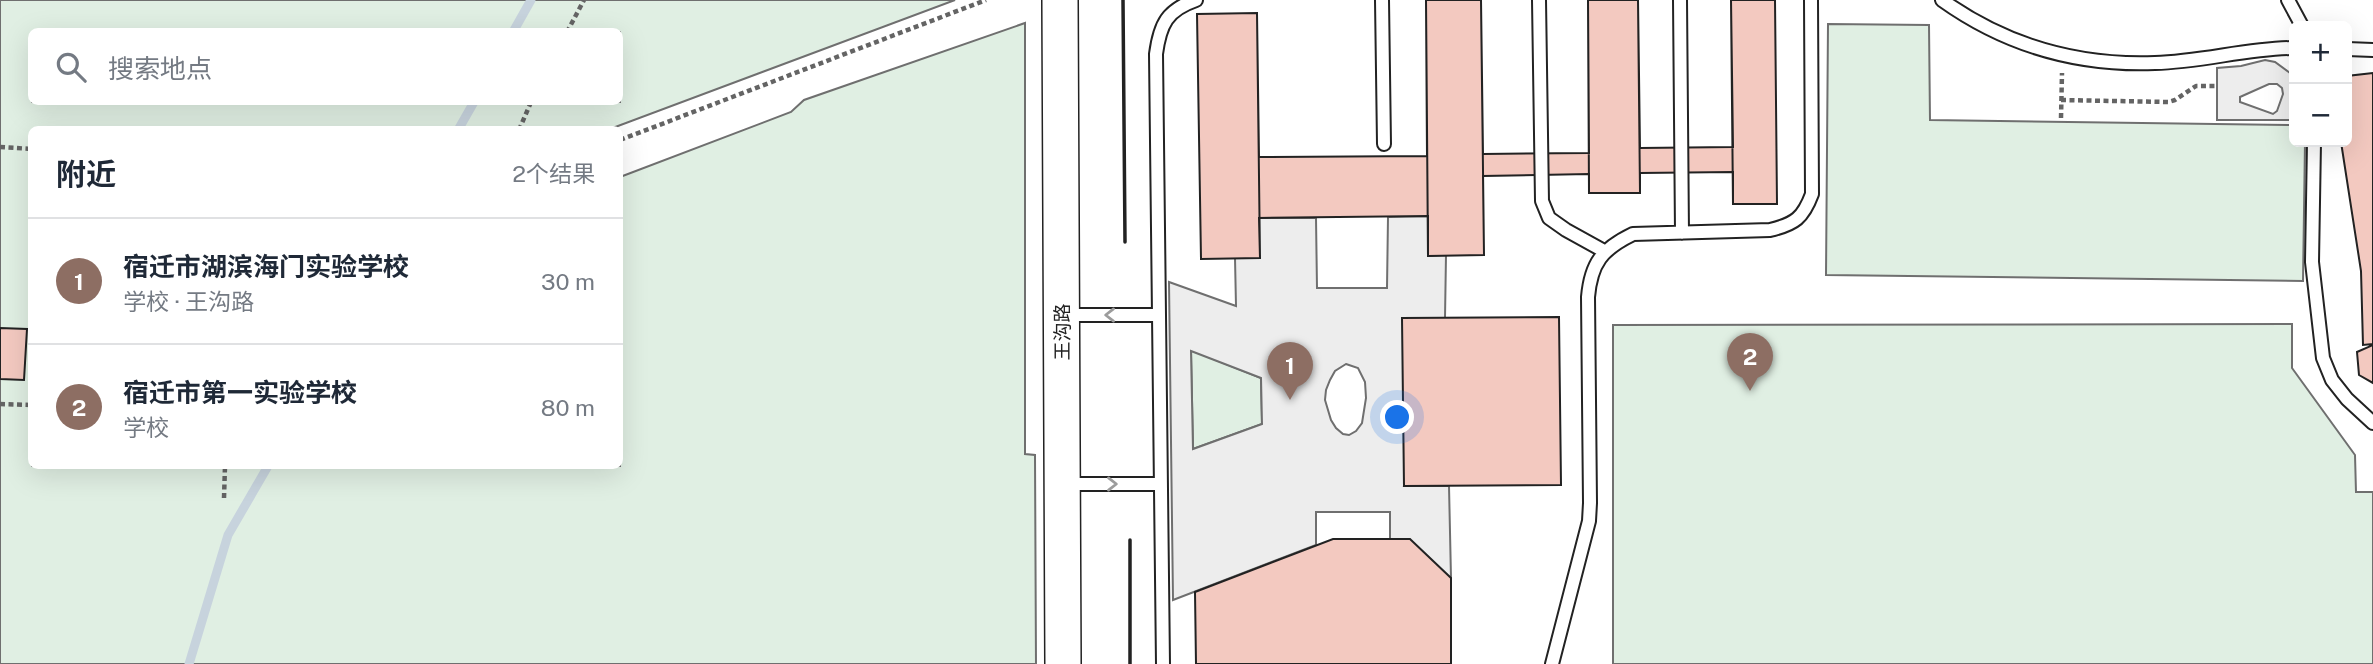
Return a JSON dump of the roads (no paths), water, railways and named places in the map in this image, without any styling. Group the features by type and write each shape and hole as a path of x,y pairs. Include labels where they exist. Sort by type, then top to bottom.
{"street":[{"name":"王沟路","path":"1060,0 1063,664"}],"lane":[{"path":"1163,664 1156,54 1165,20 1185,4 1196,0"},
{"path":"1382,0 1384,144"},
{"path":"1539,0 1542,201 1549,218 1604,251"},
{"path":"1680,0 1682,233"},
{"path":"1552,664 1589,521 1588,297 1595,265 1604,251 1633,234 1770,230 1787,226 1797,220 1806,209 1812,194 1811,0"},
{"path":"1942,0 1975,22 2048,53 2098,60 2155,64 2289,48"},
{"path":"2288,0 2299,21"},
{"path":"2352,49 2373,50"},
{"path":"2314,147 2312,262 2323,358 2332,380 2347,399 2373,423"},
{"path":"1061,316 1159,316"},
{"path":"1062,484 1161,484"}],"waterway":[{"path":"515,28 531,0"},
{"path":"460,126 472,105"},
{"path":"189,664 228,535 266,469"}],"place":[{"name":"宿迁市第一实验学校","path":"1750,391"},
{"name":"宿迁市湖滨海门实验学校","path":"1290,400"}]}
